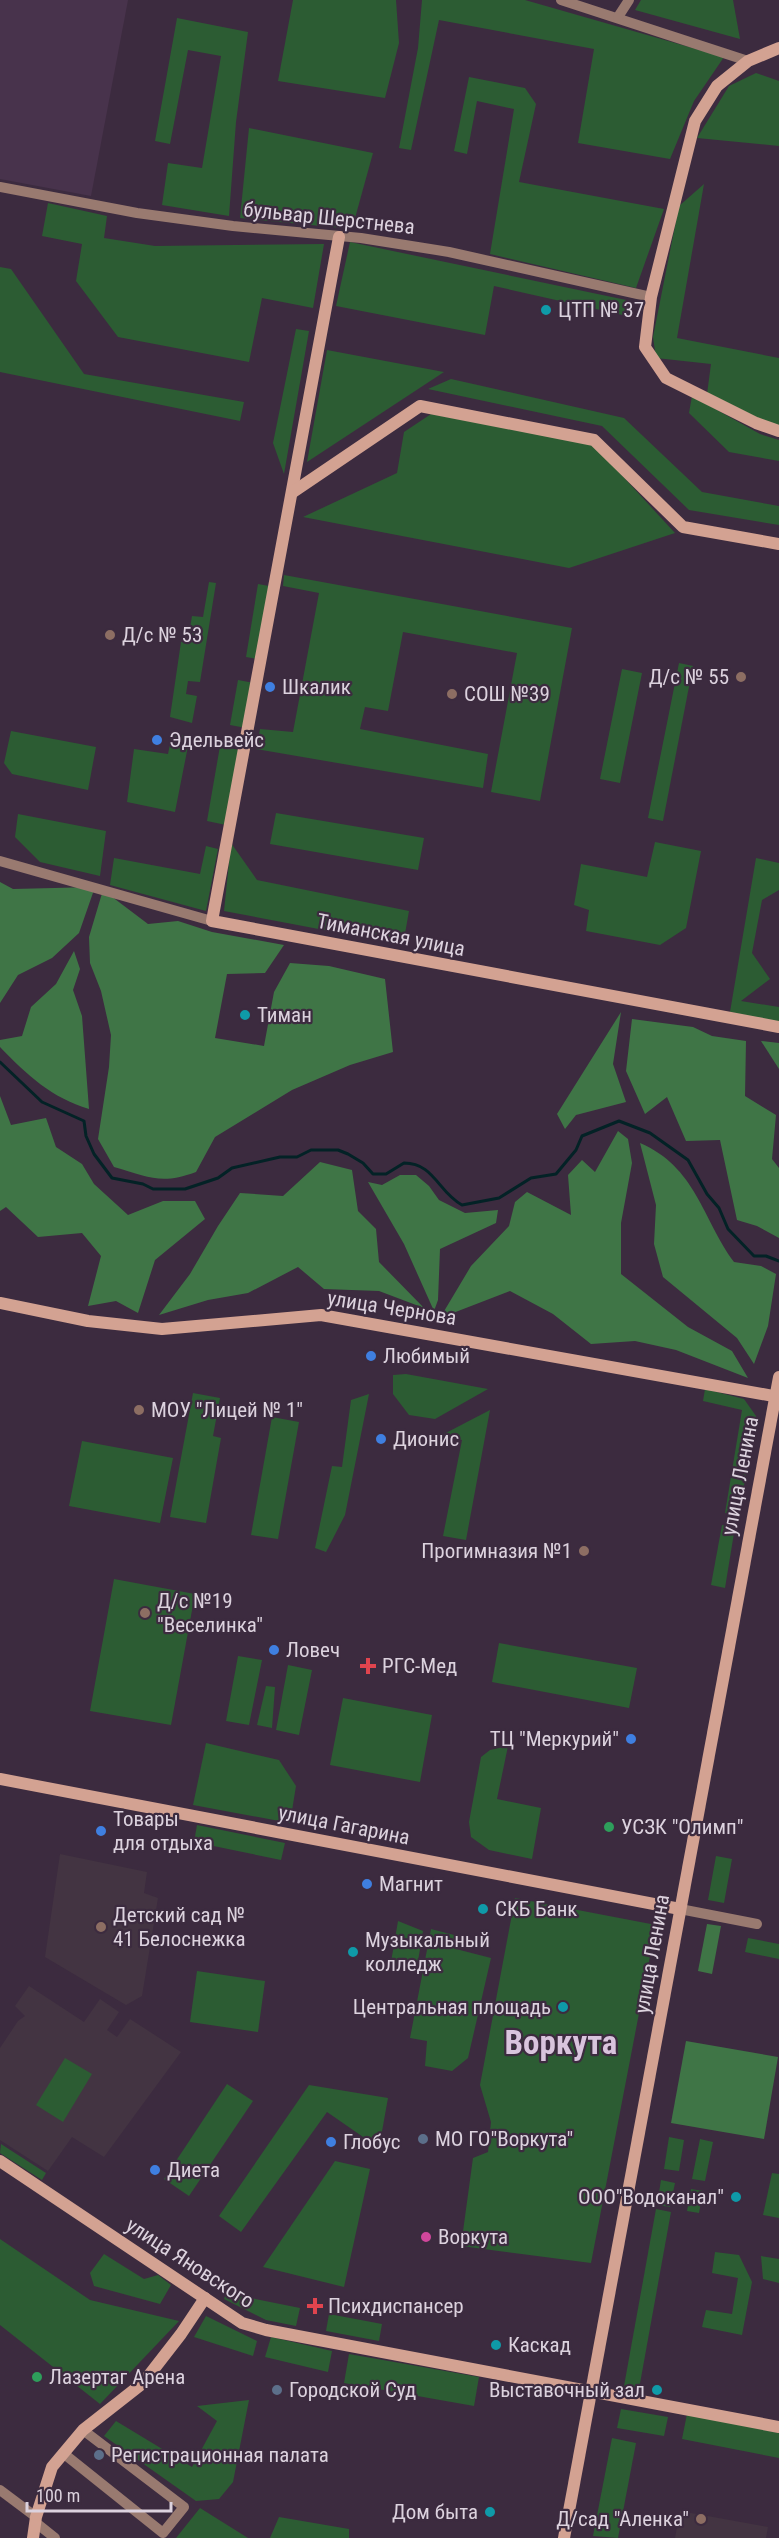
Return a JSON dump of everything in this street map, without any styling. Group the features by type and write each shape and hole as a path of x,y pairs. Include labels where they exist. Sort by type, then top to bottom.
{"street":[{"path":"561,0 748,61"},
{"path":"618,17 629,0"},
{"path":"779,48 748,61 717,86 695,121 651,297 645,347 666,378 756,423 779,431"},
{"name":"бульвар Шерстнева","path":"0,187 137,213 233,226 361,238 484,258 651,297"},
{"path":"212,921 339,237"},
{"path":"293,492 420,406 594,440 683,527 779,544"},
{"name":"Тиманская улица","path":"0,861 212,921 779,1027"},
{"name":"улица Чернова","path":"0,1303 88,1321 162,1329 321,1315 777,1397"},
{"name":"улица Ленина","path":"564,2538 779,1377"},
{"name":"улица Гагарина","path":"0,1779 680,1909"},
{"path":"680,1909 757,1924"},
{"name":"улица Яновского","path":"0,2161 242,2323 266,2330 779,2427"},
{"path":"33,2538 35,2519 52,2467 83,2430 143,2383 181,2334 205,2298"},
{"path":"63,2453 163,2533 184,2507 83,2430"},
{"path":"0,2490 55,2538"}],"shaded area":[{"path":"0,0 128,0 91,196 0,179"},
{"name":"Детский сад № 41 Белоснежка","path":"60,1854 147,1872 144,1893 158,1898 142,1996 126,2005 45,1957"},
{"path":"29,1986 84,2022 100,1999 119,2012 107,2030 117,2037 130,2019 181,2052 104,2157 72,2137 48,2171 0,2140 0,2048 18,2021 25,2016 15,2006"},
{"name":"Д/сад \"Аленка\"","path":"680,2511 768,2527 766,2538 675,2538"}],"green space":[{"path":"293,0 396,0 399,43 385,98 278,81"},
{"path":"422,0 525,0 724,57 694,101 670,159 578,143 594,49 439,20 411,150 399,148 418,48"},
{"path":"641,0 733,0 740,39 635,10"},
{"path":"177,18 248,32 236,122 229,216 162,205 168,163 202,168 221,56 188,50 170,144 155,141"},
{"path":"756,73 779,81 779,146 697,138 729,86"},
{"path":"469,77 525,88 536,104 519,182 664,209 636,288 490,254 514,109 477,101 467,154 454,151"},
{"path":"249,128 373,153 352,229 240,218"},
{"path":"704,184 677,338 779,358 779,428 707,394 711,364 656,358 653,337 679,206"},
{"path":"48,203 107,216 104,238 155,246 324,244 313,308 262,298 249,362 118,337 76,281 82,244 42,236"},
{"path":"350,242 631,301 627,316 494,286 485,335 336,306"},
{"path":"0,267 11,269 84,374 244,402 240,421 0,372"},
{"path":"296,329 309,331 284,474 273,443"},
{"path":"327,350 444,372 307,462"},
{"path":"451,379 624,418 702,492 779,506 779,525 689,510 602,426 428,389"},
{"path":"692,396 760,434 779,440 779,461 729,452 689,413"},
{"path":"431,414 593,444 675,533 569,568 303,517 397,473 404,432"},
{"path":"284,575 572,628 540,801 491,792 517,653 403,632 388,711 365,707 360,729 488,754 483,788 256,749 260,729 293,732 319,593 283,586"},
{"path":"209,582 216,583 200,682 188,681 186,694 197,696 192,723 170,717 181,642 188,640 192,616 203,617"},
{"path":"258,584 269,586 257,659 246,657"},
{"path":"679,663 693,666 663,821 648,818"},
{"path":"622,669 642,673 620,783 600,779"},
{"path":"238,680 254,683 246,728 230,725"},
{"path":"11,731 96,747 88,790 12,774 4,763"},
{"path":"172,734 190,736 175,812 127,802 134,749 168,754"},
{"path":"220,746 239,750 226,825 207,821"},
{"path":"276,813 424,838 418,870 270,844"},
{"path":"18,814 106,831 100,876 40,862 15,837"},
{"path":"655,842 701,851 686,928 660,945 586,931 589,910 574,905 581,864 647,877"},
{"path":"231,843 257,880 409,911 403,945 224,911"},
{"path":"206,846 218,849 206,911 110,885 114,858 200,874"},
{"path":"756,858 779,863 779,890 762,900 752,953 770,979 741,1001 779,1007 779,1022 730,1012"},
{"path":"0,882 13,889 95,887 79,933 52,958 18,975 0,1003"},
{"path":"103,890 148,924 178,921 212,932 284,945 265,973 227,974 215,1038 264,1046 274,992 290,963 329,966 385,979 393,1052 350,1065 292,1090 215,1137 196,1172 164,1179 114,1167 98,1139 109,1067 111,1035 101,991 90,963 89,937"},
{"path":"74,951 80,969 73,990 82,1016 89,1109 52,1092 20,1067 0,1047 0,1040 22,1036 31,1007 56,984"},
{"path":"621,1012 613,1064 626,1102 576,1115 565,1129 557,1114"},
{"path":"632,1019 693,1027 712,1036 746,1041 745,1096 776,1115 772,1159 779,1168 779,1238 757,1226 737,1220 720,1140 686,1141 667,1097 645,1114 626,1071"},
{"path":"761,1041 779,1043 779,1069"},
{"path":"0,1096 11,1125 46,1118 56,1147 82,1164 94,1184 128,1215 163,1201 195,1201 205,1219 155,1260 138,1313 116,1301 88,1306 101,1256 82,1233 38,1237 6,1207 0,1211"},
{"path":"618,1131 628,1139 632,1163 621,1223 621,1274 688,1327 732,1351 748,1378 676,1350 635,1341 591,1344 553,1314 510,1291 440,1318 471,1266 509,1226 515,1202 527,1192 571,1215 568,1175 582,1160 595,1172"},
{"path":"640,1143 659,1153 686,1180 734,1262 761,1266 776,1274 768,1326 754,1364 737,1338 663,1277 654,1244 656,1205"},
{"path":"320,1162 352,1170 358,1211 376,1229 379,1262 424,1308 379,1291 324,1289 298,1267 248,1293 208,1300 159,1315 190,1274 240,1193 283,1196"},
{"path":"400,1175 416,1175 429,1186 439,1200 465,1213 498,1210 496,1223 440,1249 438,1300 434,1311 404,1244 368,1182 382,1185"},
{"path":"406,1374 488,1389 435,1419 409,1415 393,1394 393,1375"},
{"path":"705,1389 744,1399 756,1416 739,1515 725,1513 742,1410 703,1401"},
{"path":"193,1393 220,1398 213,1436 221,1438 206,1523 170,1517"},
{"path":"369,1394 345,1515 326,1552 315,1548 332,1466 342,1467 351,1400"},
{"path":"490,1410 466,1540 443,1536 462,1440 440,1436"},
{"path":"272,1417 299,1422 278,1539 251,1535"},
{"path":"82,1441 173,1458 160,1523 69,1506"},
{"path":"722,1525 735,1527 725,1588 711,1585"},
{"path":"114,1579 195,1594 171,1725 90,1711"},
{"path":"499,1643 637,1668 629,1708 492,1682"},
{"path":"238,1656 262,1660 249,1725 226,1721"},
{"path":"288,1665 312,1670 299,1735 276,1730"},
{"path":"266,1686 275,1687 272,1728 257,1725"},
{"path":"343,1698 432,1715 420,1782 330,1765"},
{"path":"206,1743 279,1760 296,1786 290,1823 193,1805"},
{"path":"508,1746 497,1799 541,1808 532,1859 489,1850 471,1837 469,1822 481,1757 490,1750"},
{"path":"197,1825 285,1843 281,1860 194,1842"},
{"path":"716,1856 732,1859 724,1903 708,1900"},
{"path":"515,1898 656,1925 591,2263 461,2246 473,2158 488,2152 491,2122 480,2085"},
{"path":"398,1921 423,1931 418,1961 410,1967 391,1962"},
{"path":"707,1924 721,1926 712,1974 698,1971"},
{"path":"431,1929 458,1936 456,1949 491,1958 468,2058 452,2071 425,2066 427,2041 410,2038"},
{"path":"748,1938 779,1944 779,1959 745,1952"},
{"path":"197,1971 265,1981 258,2032 190,2022"},
{"path":"686,2041 778,2057 764,2139 671,2123"},
{"path":"65,2058 92,2074 63,2122 36,2105"},
{"path":"227,2084 253,2101 189,2196 164,2179"},
{"path":"309,2085 388,2098 379,2148 327,2112 241,2232 219,2216"},
{"path":"669,2137 684,2140 679,2171 664,2169"},
{"path":"700,2139 713,2142 705,2181 692,2179"},
{"path":"1,2144 46,2173 42,2180 0,2153"},
{"path":"335,2161 370,2169 344,2287 263,2267"},
{"path":"772,2173 779,2174 779,2218 763,2215"},
{"path":"661,2180 675,2183 670,2207 657,2205"},
{"path":"691,2189 703,2191 699,2213 687,2211"},
{"path":"656,2209 671,2212 639,2389 624,2386"},
{"path":"0,2239 90,2300 179,2321 100,2404 0,2325"},
{"path":"715,2252 739,2255 752,2282 742,2335 702,2327 706,2310 732,2314 738,2278 712,2273"},
{"path":"104,2254 144,2279 158,2275 171,2285 160,2304 94,2286 90,2273"},
{"path":"761,2256 779,2259 779,2283 763,2279"},
{"path":"226,2293 300,2308 296,2326 266,2320 224,2299"},
{"path":"329,2314 382,2324 379,2341 326,2331"},
{"path":"206,2316 257,2341 253,2356 194,2337"},
{"path":"271,2337 332,2351 328,2372 265,2357"},
{"path":"349,2354 479,2377 474,2406 344,2383"},
{"path":"249,2400 233,2482 219,2499 196,2501 104,2436 116,2421 192,2467 217,2421 197,2406"},
{"path":"621,2409 668,2417 664,2436 617,2428"},
{"path":"687,2414 779,2433 779,2458 682,2439"},
{"path":"612,2438 636,2443 618,2538 593,2536"},
{"path":"200,2508 248,2538 176,2538"},
{"path":"279,2517 349,2529 349,2538 270,2538"}],"waterway":[{"path":"0,1062 42,1102 84,1121 86,1136 94,1154 112,1178 143,1184 153,1189 185,1189 218,1178 232,1168 280,1157 297,1157 311,1150 338,1150 363,1163 373,1174 386,1174 404,1163 414,1164 429,1173 447,1193 462,1205 499,1198 531,1178 556,1174 576,1150 582,1136 619,1121 650,1133 688,1160 707,1194 719,1208 728,1229 754,1256 766,1256 779,1261"}],"place":[{"name":"ЦТП № 37","path":"546,310"},
{"name":"Д/с № 53","path":"110,635"},
{"name":"Д/с № 55","path":"741,677"},
{"name":"Шкалик","path":"270,687"},
{"name":"СОШ №39","path":"452,694"},
{"name":"Эдельвейс","path":"157,740"},
{"name":"Тиман","path":"245,1015"},
{"name":"Любимый","path":"371,1356"},
{"name":"МОУ \"Лицей № 1\"","path":"139,1410"},
{"name":"Дионис","path":"381,1439"},
{"name":"Прогимназия №1","path":"584,1551"},
{"name":"Д/с №19 \"Веселинка\"","path":"145,1613"},
{"name":"Ловеч","path":"274,1650"},
{"name":"РГС-Мед","path":"368,1666"},
{"name":"ТЦ \"Меркурий\"","path":"631,1739"},
{"name":"УСЗК \"Олимп\"","path":"609,1827"},
{"name":"Товары для отдыха","path":"101,1831"},
{"name":"Магнит","path":"367,1884"},
{"name":"СКБ Банк","path":"483,1909"},
{"name":"Детский сад № 41 Белоснежка","path":"101,1927"},
{"name":"Музыкальный колледж","path":"353,1952"},
{"name":"Центральная площадь","path":"563,2007"},
{"name":"МО ГО\"Воркута\"","path":"423,2139"},
{"name":"Глобус","path":"331,2142"},
{"name":"Диета","path":"155,2170"},
{"name":"ООО\"Водоканал\"","path":"736,2197"},
{"name":"Воркута","path":"426,2237"},
{"name":"Психдиспансер","path":"315,2306"},
{"name":"Каскад","path":"496,2345"},
{"name":"Лазертаг Арена","path":"37,2377"},
{"name":"Городской Суд","path":"277,2390"},
{"name":"Выставочный зал","path":"657,2390"},
{"name":"Регистрационная палата","path":"99,2455"},
{"name":"Дом быта","path":"490,2512"},
{"name":"Д/сад \"Аленка\"","path":"701,2519"}],"district":[{"name":"Воркута","path":"561,2042"}]}
